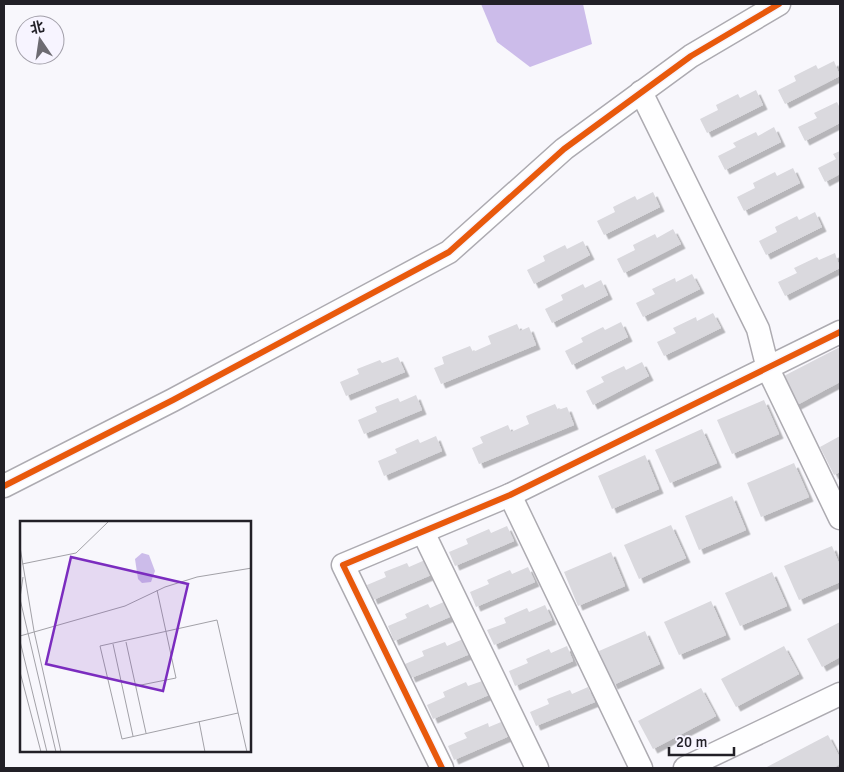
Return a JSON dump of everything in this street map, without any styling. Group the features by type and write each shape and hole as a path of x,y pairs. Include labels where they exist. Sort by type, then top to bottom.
{"street":[{"path":"4,486 173,400 448,252 564,149 691,56 780,4"},
{"path":"641,92 758,329 768,369 840,518"},
{"path":"442,768 343,565 510,495 840,332"},
{"path":"510,495 641,768"},
{"path":"423,532 537,768"},
{"path":"685,768 840,694"}],"shaded area":[{"path":"481,4 583,4 592,44 530,67 497,42"}],"building":[{"path":"834,61 840,76 785,104 778,90 796,81 794,76 816,65 818,69"},
{"path":"756,90 763,105 707,133 700,119 718,110 716,105 738,94 740,98"},
{"path":"837,102 840,105 840,123 805,141 798,127 817,118 814,113"},
{"path":"774,127 781,142 725,170 718,156 736,147 733,143 756,132 758,136"},
{"path":"840,151 840,174 825,182 818,168 836,159 833,154"},
{"path":"793,168 800,183 744,211 737,197 755,188 753,183 775,172 777,176"},
{"path":"653,192 660,207 604,235 597,221 615,212 613,207 635,196 637,200"},
{"path":"815,212 822,227 766,255 759,241 777,232 775,227 797,216 799,220"},
{"path":"673,229 681,244 624,273 617,259 635,250 633,245 655,234 657,238"},
{"path":"583,241 590,255 534,284 527,270 545,261 543,256 565,245 567,249"},
{"path":"835,253 840,268 785,296 778,282 797,273 794,268 817,257 819,260"},
{"path":"692,274 700,289 643,317 636,303 655,294 652,289 675,278 676,282"},
{"path":"601,280 608,295 552,323 545,309 563,300 561,295 583,284 585,288"},
{"path":"713,313 721,328 664,356 657,342 676,333 673,328 696,317 697,321"},
{"path":"621,322 628,337 572,365 565,351 583,342 581,338 603,327 605,330"},
{"path":"517,324 520,331 529,327 536,345 441,384 434,368 444,364 442,357 470,346 473,352 491,344 488,336"},
{"path":"840,347 840,382 795,406 780,378"},
{"path":"398,357 405,372 346,396 340,382 359,374 357,369 380,360 382,363"},
{"path":"642,362 649,376 593,405 586,391 604,382 601,377 624,366 626,370"},
{"path":"416,395 422,410 364,434 358,420 377,412 375,407 398,398 400,402"},
{"path":"764,400 779,434 732,454 717,420"},
{"path":"555,404 558,410 567,407 574,425 479,464 472,448 483,443 480,437 508,425 511,432 529,424 526,416"},
{"path":"702,429 717,463 670,483 655,450"},
{"path":"436,436 442,451 384,476 378,461 397,453 395,449 418,439 420,443"},
{"path":"840,436 840,472 834,475 820,447"},
{"path":"645,455 659,489 612,509 598,476"},
{"path":"794,463 809,497 761,517 747,483"},
{"path":"732,496 746,530 699,550 685,516"},
{"path":"671,525 686,558 639,579 624,545"},
{"path":"507,526 514,541 455,566 449,552 468,544 466,539 489,529 491,533"},
{"path":"832,546 840,566 840,582 799,600 784,566"},
{"path":"611,552 625,586 578,606 564,572"},
{"path":"425,560 431,575 373,600 367,585 386,577 384,572 407,563 409,567"},
{"path":"528,567 535,582 476,607 470,592 489,584 487,580 510,570 512,574"},
{"path":"772,572 787,606 740,626 725,593"},
{"path":"446,601 452,616 394,641 388,626 407,618 405,614 428,604 430,608"},
{"path":"711,601 726,635 679,655 664,622"},
{"path":"545,605 552,620 494,645 487,630 506,623 504,618 527,608 529,612"},
{"path":"840,622 840,657 822,667 807,639"},
{"path":"645,631 660,664 613,685 599,651"},
{"path":"463,639 470,654 411,678 405,664 424,656 422,651 445,642 447,646"},
{"path":"567,646 573,661 515,686 509,671 528,663 526,659 549,649 551,653"},
{"path":"784,646 799,674 736,707 721,679"},
{"path":"485,680 491,694 433,719 427,705 445,697 443,692 466,682 468,686"},
{"path":"588,687 595,702 536,726 530,712 549,704 547,699 570,690 572,694"},
{"path":"701,688 716,716 653,749 638,721"},
{"path":"506,720 512,735 454,760 448,746 467,738 464,733 488,723 489,727"},
{"path":"828,735 840,758 840,764 833,768 765,768"}],"cycle path":[{"path":"4,486 173,400 449,252 564,149 691,56 779,4"},
{"path":"442,768 343,565 510,495 840,332"}]}
